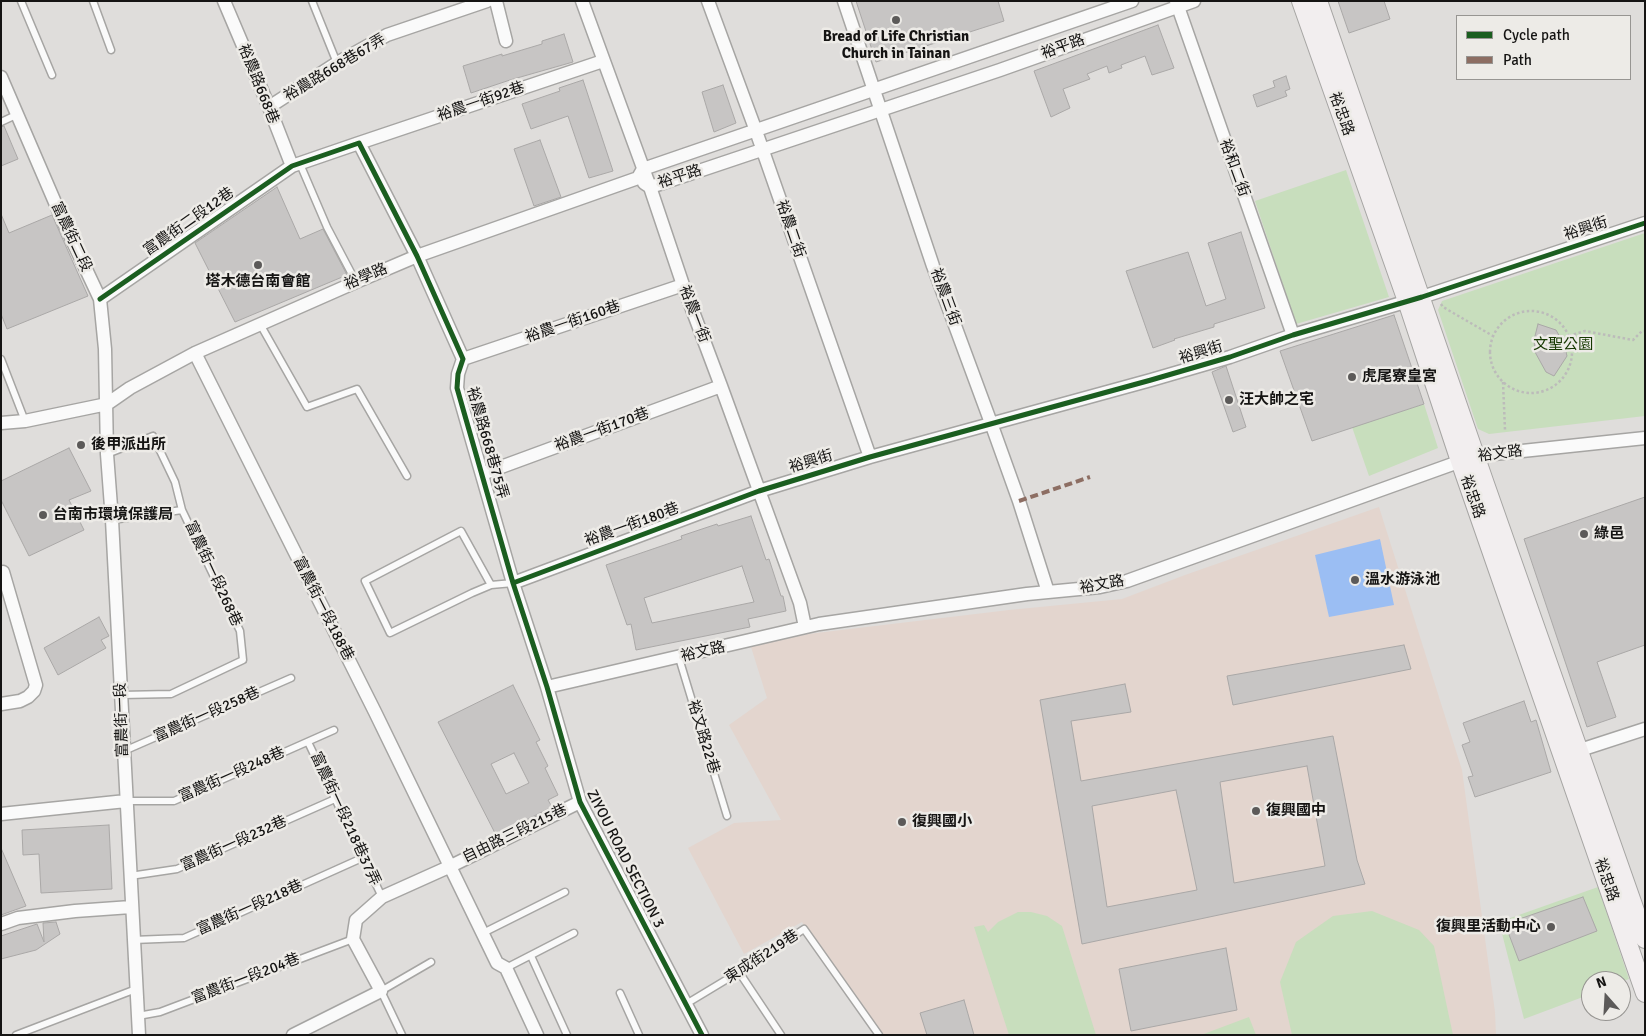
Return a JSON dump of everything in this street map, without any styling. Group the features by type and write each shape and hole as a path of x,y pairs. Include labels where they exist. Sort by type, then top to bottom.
{"street":[{"name":"裕農路668巷","path":"224,1 296,165"},
{"name":"裕農路668巷67弄","path":"269,107 337,63 387,36 487,1"},
{"path":"496,1 506,41"},
{"path":"582,1 640,174"},
{"name":"裕農二街","path":"708,1 756,131 870,457"},
{"name":"裕農三街","path":"844,1 933,266 1019,501 1048,592"},
{"name":"裕平路","path":"1132,1 756,131 640,174 650,187 1000,70 1177,4 1194,1"},
{"name":"裕忠路","path":"1301,1 1414,299"},
{"name":"裕忠路","path":"1318,1 1467,459 1571,754 1645,993"},
{"name":"裕和二街","path":"1177,4 1293,335"},
{"name":"裕農一街92巷","path":"359,143 603,60"},
{"name":"富農街二段","path":"1,77 60,214 100,299 105,349 107,404"},
{"path":"296,165 359,143 417,256 463,359"},
{"name":"富農街二段12巷","path":"100,299 296,165"},
{"name":"裕學路","path":"107,404 130,388 195,353 356,282 417,256 640,174"},
{"name":"裕農一街","path":"650,187 683,285 800,603 805,628"},
{"name":"裕興街","path":"759,491 870,457 1230,357 1293,335 1414,299 1645,223"},
{"name":"裕農一街160巷","path":"463,359 683,285"},
{"name":"富農街一段188巷","path":"195,353 451,866 497,963 506,968 537,1035"},
{"name":"裕農路668巷75弄","path":"463,359 458,374 457,388 513,583 547,687"},
{"name":"裕農一街170巷","path":"482,474 721,386"},
{"path":"1,424 107,404"},
{"name":"富農街一段","path":"107,404 107,454 138,1035"},
{"name":"裕文路","path":"547,687 805,628 1048,592 1100,587 1126,581 1467,459 1645,438"},
{"name":"裕農一街180巷","path":"513,583 759,491"},
{"path":"1,704 20,701 28,697 34,691 36,685 2,569"},
{"name":"ZIYOU ROAD SECTION 3","path":"547,687 580,802 702,1035"},
{"path":"1571,754 1645,729"},
{"name":"裕忠路","path":"1571,754 1645,939"},
{"path":"1,814 126,801"},
{"name":"自由路三段215巷","path":"451,866 580,802"},
{"path":"294,1034 381,991 353,939 356,920 382,897 451,866"},
{"path":"1,924 18,918 131,907"}],"lane":[{"path":"21,1 52,76"},
{"path":"93,1 111,50"},
{"path":"312,1 337,63"},
{"path":"1,122 16,115"},
{"path":"296,165 356,282"},
{"path":"260,324 307,407 357,389 407,476"},
{"path":"1,358 25,420"},
{"path":"107,454 153,436 175,482 182,510 112,520"},
{"name":"富農街一段268巷","path":"121,696 171,694 243,660 240,631 182,510"},
{"path":"491,585 462,531 365,581 390,633 491,585 513,583"},
{"name":"裕文路22巷","path":"679,658 727,816"},
{"name":"富農街一段258巷","path":"123,752 291,678"},
{"name":"富農街一段248巷","path":"126,801 174,801 334,730"},
{"name":"富農街一段218巷37弄","path":"308,742 382,897"},
{"name":"富農街一段232巷","path":"130,876 177,870 335,799"},
{"name":"富農街一段218巷","path":"133,940 184,938 362,858"},
{"path":"483,933 564,892"},
{"name":"東成街219巷","path":"686,1004 804,929 879,1035"},
{"path":"506,968 574,933"},
{"name":"富農街一段204巷","path":"138,1016 160,1012 353,939"},
{"path":"530,956 567,1035"},
{"path":"402,1035 381,991 431,962"},
{"path":"739,972 781,1035"},
{"path":"16,1035 136,989"},
{"path":"620,993 639,1035"}],"path":[{"path":"1443,307 1493,336"},
{"path":"1524,311 1538,311 1551,316 1562,324 1569,336 1572,348 1567,372 1554,385 1537,392 1513,389 1503,382 1495,372 1490,348 1493,336 1500,324 1511,315 1524,311"},
{"path":"1569,336 1585,331 1633,340 1642,331 1645,331"},
{"path":"1503,382 1505,430"}],"shaded area":[{"name":"復興國中","path":"1379,507 1462,770 1495,1012 1496,1035 882,1035 802,922 744,954 688,848 734,823 781,820 729,725 767,698 751,647 808,634 1009,610 1122,599"}],"green space":[{"path":"1346,170 1389,297 1296,324 1255,201"},
{"name":"文聖公園","path":"1645,233 1645,416 1489,434 1478,429 1438,310 1442,301"},
{"path":"1424,404 1438,448 1369,476 1352,427"},
{"path":"1598,887 1626,971 1581,971 1581,998 1524,1019 1499,922"},
{"path":"1372,911 1419,930 1434,946 1453,1035 1292,1035 1280,982 1296,942 1333,916"},
{"path":"1018,912 1031,912 1047,916 1062,926 1096,1035 1009,1035 974,927 984,925 988,932 998,922"},
{"path":"1249,1017 1256,1035 1201,1035"}],"water":[{"name":"溫水游泳池","path":"1380,539 1394,605 1329,617 1315,555"}],"building":[{"path":"856,1 998,1 1004,21 876,62"},
{"path":"1338,1 1384,1 1390,19 1349,33"},
{"path":"1158,25 1174,68 1152,75 1145,56 1121,65 1122,68 1109,73 1107,66 1087,74 1090,79 1063,89 1070,108 1051,117 1034,71"},
{"path":"564,34 573,62 471,93 463,66 542,44 542,41"},
{"path":"1286,76 1290,89 1285,91 1287,96 1257,107 1253,95 1275,87 1273,81"},
{"path":"583,80 613,171 589,178 568,116 531,129 522,104 560,91 559,88"},
{"path":"723,85 736,123 714,132 702,92"},
{"path":"4,126 18,159 1,166 1,127"},
{"path":"540,140 561,197 534,206 514,149"},
{"name":"塔木德台南會館","path":"277,187 300,239 323,229 347,275 235,322 195,243"},
{"path":"1,214 9,233 52,215 88,296 7,329 1,314"},
{"path":"1241,232 1265,308 1214,324 1214,327 1174,339 1153,348 1126,271 1188,252 1206,306 1226,299 1208,243"},
{"name":"虎尾寮皇宮","path":"1394,315 1424,404 1312,441 1280,351"},
{"path":"1538,324 1556,330 1564,344 1567,356 1554,376 1546,372 1535,352 1534,340"},
{"name":"汪大帥之宅","path":"1226,366 1246,427 1233,432 1212,372"},
{"name":"台南市環境保護局","path":"69,448 91,491 69,500 84,530 29,556 1,500 1,481"},
{"path":"1645,497 1645,645 1597,662 1616,717 1587,727 1524,539"},
{"path":"751,516 766,560 769,559 781,596 783,596 786,611 748,619 750,627 636,650 631,624 627,625 606,565 682,539 681,536 717,524 718,526","holes":["742,566 754,602 652,623 644,598"]},
{"path":"99,617 109,636 101,640 106,648 58,675 44,648"},
{"path":"1404,645 1411,669 1233,705 1227,676"},
{"path":"1125,684 1131,712 1071,721 1081,781 1333,736 1357,860 1365,884 1082,944 1040,700","holes":["1307,766 1325,866 1234,883 1220,782","1176,790 1197,890 1107,907 1092,806"]},
{"path":"513,685 540,740 536,742 548,766 545,768 558,795 548,800 552,807 496,835 438,722","holes":["514,753 529,783 506,794 491,764"]},
{"path":"1524,701 1531,722 1536,720 1551,772 1475,797 1468,777 1473,776 1462,745 1470,742 1463,723"},
{"path":"109,825 112,889 41,893 39,854 23,855 22,830"},
{"path":"1,848 26,906 1,915"},
{"name":"復興里活動中心","path":"1583,897 1597,931 1519,961 1505,924"},
{"path":"56,922 60,934 36,950 1,959 1,936 37,924 44,942 43,923"},
{"path":"1226,948 1237,1010 1131,1031 1119,969"},
{"path":"964,1000 974,1035 927,1035 920,1013"}],"marked path":[{"path":"1019,501 1090,477"}],"cycle path":[{"path":"100,299 292,166 359,143 417,256 463,359 458,374 457,388 513,583 547,687 580,802 702,1035"},
{"path":"513,583 759,491 870,457 1230,357 1293,335 1422,297 1645,223"}],"place":[{"name":"Bread of Life Christian Church in Tainan","path":"896,20"},
{"name":"塔木德台南會館","path":"258,265"},
{"name":"虎尾寮皇宮","path":"1352,377"},
{"name":"汪大帥之宅","path":"1229,400"},
{"name":"後甲派出所","path":"81,445"},
{"name":"台南市環境保護局","path":"43,515"},
{"name":"綠邑","path":"1584,534"},
{"name":"溫水游泳池","path":"1355,580"},
{"name":"復興國中","path":"1256,811"},
{"name":"復興國小","path":"902,822"},
{"name":"復興里活動中心","path":"1551,927"}]}
